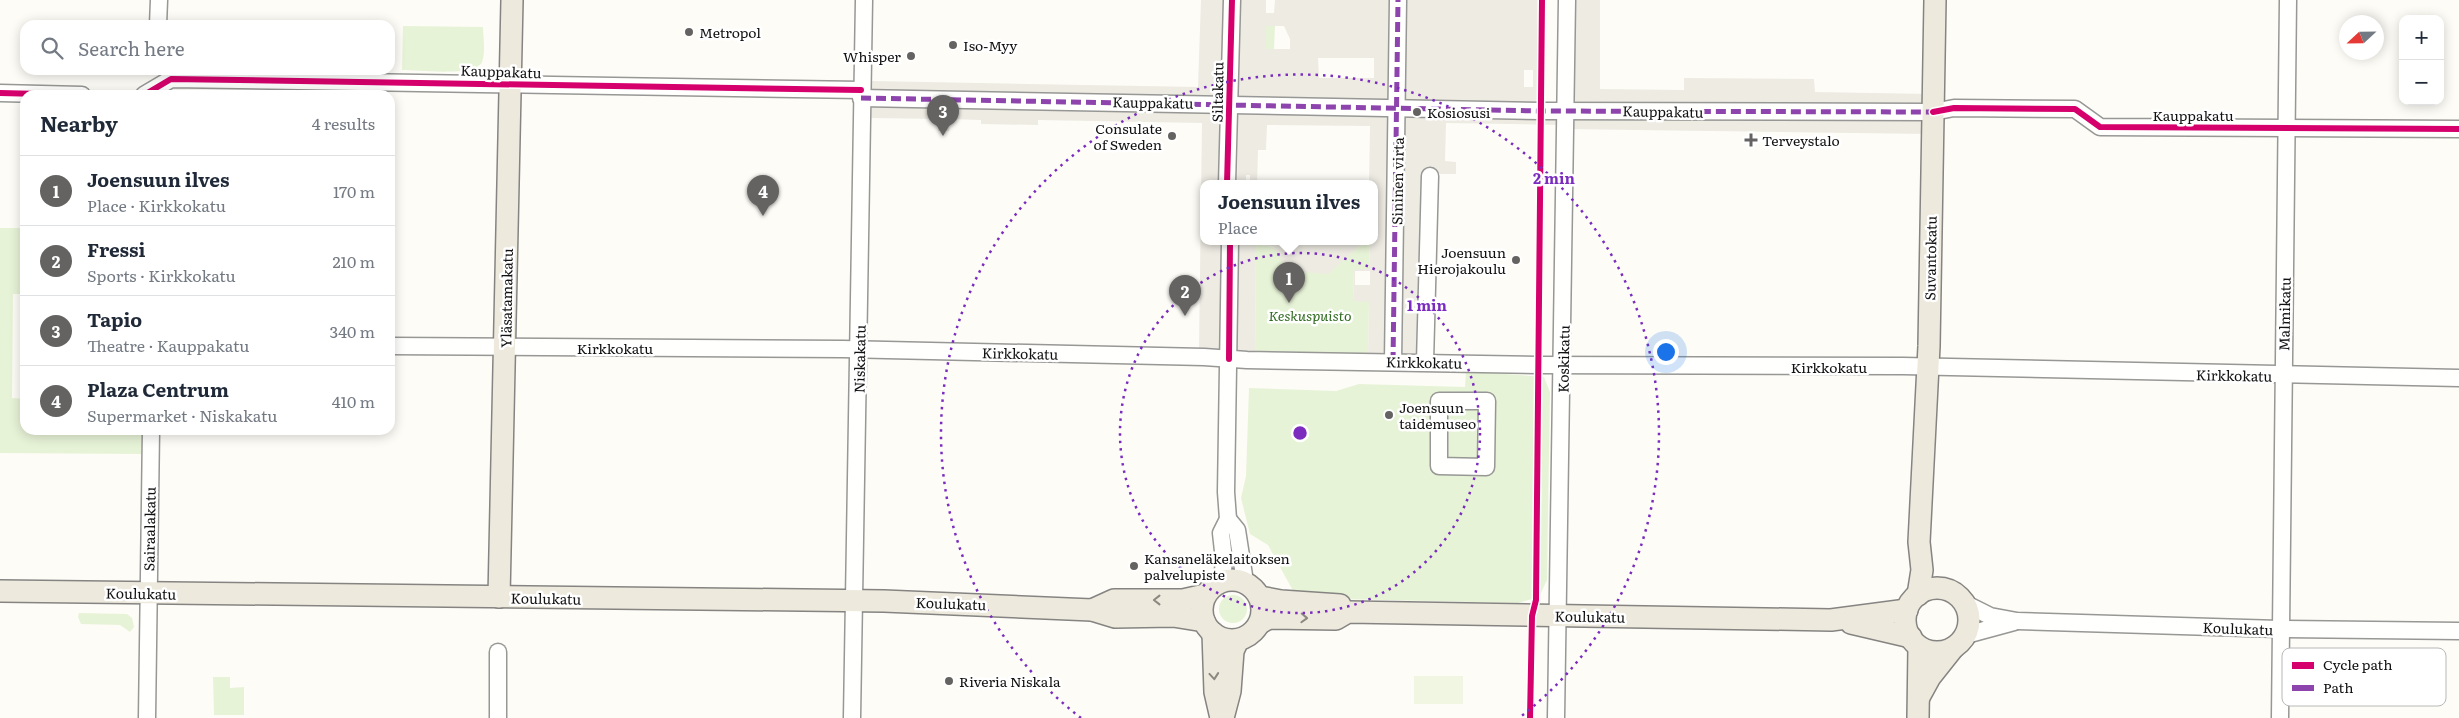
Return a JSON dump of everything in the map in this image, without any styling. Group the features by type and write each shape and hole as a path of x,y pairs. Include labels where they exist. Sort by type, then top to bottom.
{"main road":[{"name":"Yläsatamakatu","path":"499,597 512,0"},
{"name":"Suvantokatu","path":"1913,602 1922,570 1919,542 1928,368 1935,0"},
{"name":"Suvantokatu","path":"1921,516 1933,566 1947,590"},
{"path":"1208,627 1226,639 1238,640 1252,633 1260,623 1263,610 1260,597 1245,582 1237,580 1222,581 1215,584 1205,596 1202,612 1208,627 1215,692 1222,718"},
{"path":"1932,589 1947,590 1957,595 1964,603 1969,616 1960,641 1930,676 1919,708 1915,642 1906,624 1913,602 1932,589"},
{"name":"Koulukatu","path":"0,590 992,604 1092,610 1115,617 1172,616 1208,627"},
{"name":"Koulukatu","path":"1092,610 1114,600 1183,600 1205,596"},
{"name":"Koulukatu","path":"1260,597 1281,602 1339,604 1348,612"},
{"name":"Koulukatu","path":"1260,623 1269,618 1336,619 1348,612 1831,620 1913,602"},
{"name":"Koulukatu","path":"1831,620 1915,642"},
{"path":"1222,718 1230,691 1232,651 1238,640"},
{"path":"1915,642 1933,652 1960,641"}],"street":[{"path":"158,0 158,20"},
{"name":"Niskakatu","path":"852,718 864,0"},
{"name":"Siltakatu","path":"1228,180 1232,0"},
{"name":"Sininen virta","path":"1393,362 1398,0"},
{"name":"Koskikatu","path":"1556,718 1563,365 1564,111 1567,0"},
{"name":"Malmikatu","path":"2280,718 2281,646 2279,630 2288,0"},
{"path":"153,90 156,75"},
{"name":"Kauppakatu","path":"156,90 172,79 511,84 1229,104 1564,111 1933,112 1954,108 2075,109 2100,127 2459,129"},
{"path":"0,93 20,93"},
{"path":"1426,362 1430,176"},
{"path":"1222,581 1224,560 1221,533 1228,519 1226,492 1230,245"},
{"name":"Kirkkokatu","path":"395,346 859,349 1393,362 1928,368 2459,378"},
{"path":"1439,401 1488,402 1486,467 1439,466 1439,401"},
{"name":"Sairaalakatu","path":"147,718 151,435"},
{"path":"1228,519 1237,530 1245,582"},
{"name":"Koulukatu","path":"1964,603 1990,616 2017,621 2279,630 2459,631"},
{"name":"Koulukatu","path":"1960,641 2017,621"},
{"path":"498,652 498,718"}],"green space":[{"path":"403,26 483,27 484,49 482,62 477,67 469,70 402,70"},
{"path":"1266,26 1275,26 1274,49 1266,49"},
{"path":"0,228 20,228 20,294 13,294 12,398 20,399 20,435 146,435 145,454 0,453"},
{"name":"Keskuspuisto","path":"1256,245 1272,247 1327,274 1359,246 1370,245 1369,269 1354,269 1353,301 1369,301 1368,359 1255,356"},
{"path":"1466,371 1544,377 1550,392 1547,580 1539,597 1518,603 1297,598 1268,545 1250,534 1241,498 1246,476 1249,388 1336,391 1359,384 1465,387"},
{"path":"1233,595 1243,599 1247,609 1243,619 1233,623 1223,619 1219,609 1223,599"},
{"path":"79,613 127,614 132,618 134,627 130,632 120,625 81,624 78,617"},
{"path":"1414,676 1463,676 1463,704 1414,704"},
{"path":"213,677 230,677 230,688 244,687 244,715 214,715"}],"shaded area":[{"path":"1201,0 1266,0 1266,13 1274,13 1275,0 1542,0 1541,111 1564,111 1564,125 1446,123 1445,161 1456,162 1456,174 1425,174 1421,359 1368,359 1369,302 1353,301 1354,269 1369,269 1370,245 1378,245 1378,180 1369,180 1370,126 1267,125 1266,150 1258,150 1257,180 1250,180 1250,175 1246,175 1246,180 1237,180 1238,132 1233,132 1232,180 1201,180 1202,123 1038,120 1038,125 981,124 981,120 950,119 949,131 938,131 938,119 871,118 872,81 1198,87","holes":["1266,26 1284,26 1290,39 1290,49 1266,49","1318,58 1374,58 1374,78 1319,78","1524,70 1533,70 1533,87 1524,87","1355,271 1370,271 1370,285 1355,285"]},
{"path":"1567,0 1600,0 1600,89 1684,90 1684,78 1814,79 1815,92 1931,94 1931,110 1566,110"},
{"path":"1566,112 1931,114 1930,134 1565,129"},
{"path":"1200,245 1256,245 1255,351 1199,350"},
{"path":"1262,245 1364,245 1359,246 1328,274 1288,271 1273,247"}],"marked path":[{"path":"1393,362 1398,0"},
{"path":"861,98 1541,111 1933,112"}],"cycle path":[{"path":"1227,180 1232,0"},
{"path":"1530,718 1532,616 1536,600 1542,0"},
{"path":"152,90 171,79 861,90"},
{"path":"0,93 20,93"},
{"path":"1933,112 1954,108 2075,109 2100,127 2459,129"},
{"path":"1229,359 1230,245"}],"place":[{"name":"Metropol","path":"689,32"},
{"name":"Iso-Myy","path":"953,45"},
{"name":"Whisper","path":"911,56"},
{"name":"Kosiosusi","path":"1417,112"},
{"name":"Tapio","path":"943,136"},
{"name":"Consulate of Sweden","path":"1172,136"},
{"name":"Terveystalo","path":"1751,140"},
{"name":"Plaza Centrum","path":"763,216"},
{"name":"Joensuun Hierojakoulu","path":"1516,260"},
{"name":"Joensuun ilves","path":"1289,303"},
{"name":"Fressi","path":"1185,316"},
{"name":"Joensuun taidemuseo","path":"1389,415"},
{"name":"Kansaneläkelaitoksen palvelupiste","path":"1134,566"},
{"name":"Riveria Niskala","path":"949,681"}]}
